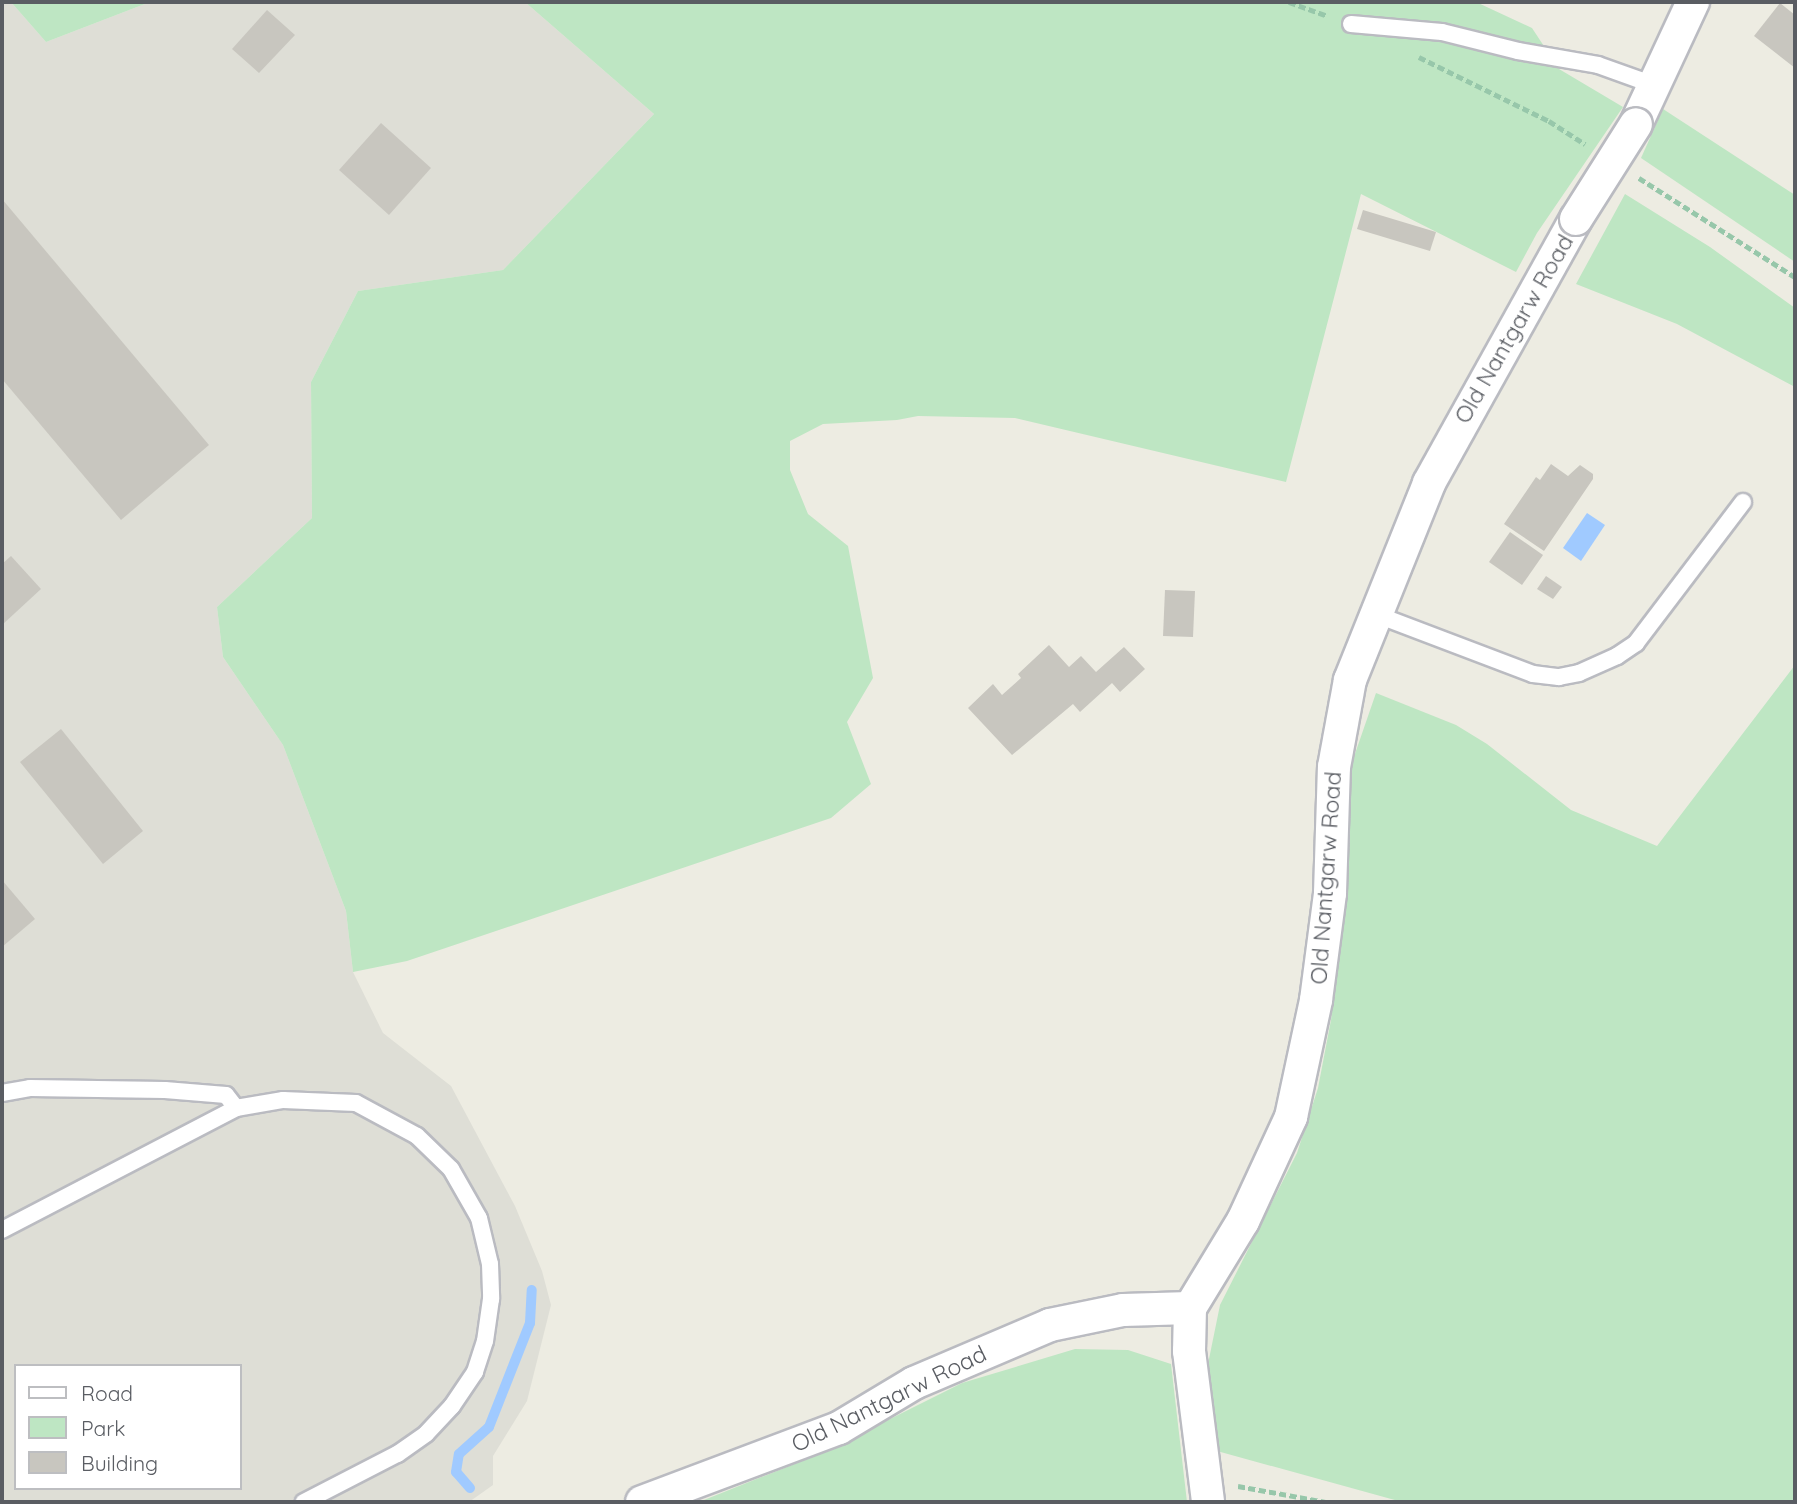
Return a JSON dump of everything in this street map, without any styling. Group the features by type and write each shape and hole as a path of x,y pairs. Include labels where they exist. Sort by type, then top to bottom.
{"street":[{"name":"Old Nantgarw Road","path":"642,1502 839,1428 914,1383 1050,1325 1123,1310 1189,1308 1243,1221 1291,1117 1316,1000 1328,906 1334,767 1350,680 1375,614 1429,483 1576,219 1636,124 1693,2"},
{"path":"1189,1308 1189,1352 1206,1491"}],"lane":[{"path":"1351,24 1442,32 1518,51 1598,65 1654,85"},
{"path":"1375,614 1533,674 1559,677 1579,673 1618,656 1636,643 1743,502"},
{"path":"2,1093 30,1088 165,1090 226,1095 236,1108"},
{"path":"2,1230 236,1108 283,1100 318,1099 356,1103 389,1118 417,1136 451,1169 479,1218 490,1264 491,1299 485,1340 475,1372 452,1406 426,1434 397,1454 304,1502"}],"path":[{"path":"1289,2 1351,24"},
{"path":"1413,54 1549,121 1595,150"},
{"path":"1629,172 1795,277"},
{"path":"1206,1491 1326,1502"}],"shaded area":[{"path":"2,2 11,2 46,42 150,2 525,2 654,114 503,270 358,291 311,382 312,518 217,607 223,657 283,745 346,911 353,972 383,1033 451,1086 515,1206 542,1271 551,1305 527,1401 493,1456 493,1485 469,1502 2,1502"}],"green space":[{"path":"11,2 150,2 46,42"},
{"path":"525,2 1476,2 1532,28 1559,69 1623,107 1537,233 1516,272 1361,194 1286,482 1015,418 918,416 897,420 823,424 790,441 790,470 808,514 848,546 873,678 847,722 871,784 831,818 407,961 353,972 346,911 283,745 223,657 217,607 312,518 311,382 358,291 503,270 654,114"},
{"path":"1663,109 1795,195 1795,262 1641,158"},
{"path":"1625,194 1710,247 1795,308 1795,387 1677,324 1576,284"},
{"path":"1795,665 1795,1502 1402,1502 1217,1451 1208,1403 1209,1359 1220,1305 1297,1153 1318,1088 1331,1020 1339,945 1348,774 1376,693 1456,725 1487,744 1571,810 1657,846"},
{"path":"1075,1349 1128,1350 1171,1364 1187,1502 699,1502 822,1453 962,1383"}],"water":[{"path":"1587,513 1605,525 1581,561 1563,548"}],"building":[{"path":"1780,3 1795,15 1795,68 1754,36"},
{"path":"267,10 295,35 259,73 232,49"},
{"path":"381,123 431,168 389,215 339,170"},
{"path":"2,199 209,445 121,520 2,379"},
{"path":"1363,210 1436,232 1430,251 1357,229"},
{"path":"1551,464 1568,476 1580,465 1593,474 1593,479 1544,551 1504,524 1536,477 1540,480"},
{"path":"1510,532 1543,555 1522,585 1489,562"},
{"path":"11,556 41,589 2,625 2,564"},
{"path":"1546,576 1562,587 1553,599 1537,589"},
{"path":"1165,590 1195,591 1193,637 1163,636"},
{"path":"1049,645 1069,667 1081,656 1096,672 1124,647 1145,669 1120,692 1112,683 1080,712 1073,704 1012,755 968,708 993,684 1002,695 1021,678 1018,674"},
{"path":"61,729 143,831 103,864 20,762"},
{"path":"2,880 35,919 2,947"}],"waterway":[{"path":"470,1488 456,1472 459,1454 489,1427 530,1323 532,1290"}]}
